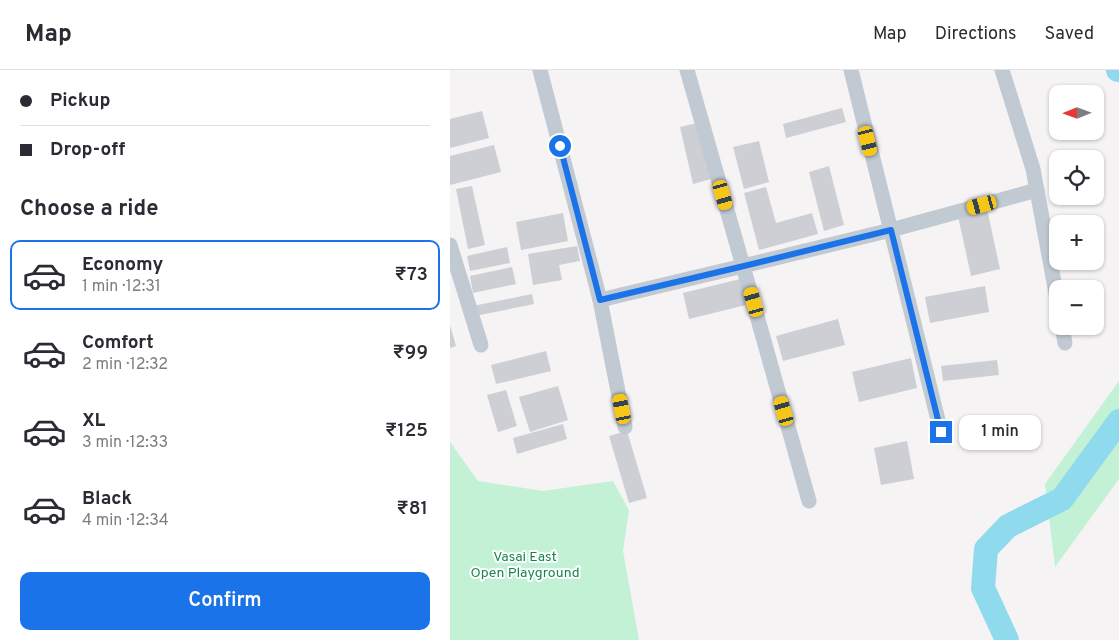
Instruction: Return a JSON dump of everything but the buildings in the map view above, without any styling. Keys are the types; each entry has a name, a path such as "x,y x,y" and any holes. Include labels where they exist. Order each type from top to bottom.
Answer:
{"street":[{"path":"540,70 600,300 625,427"},
{"path":"687,70 744,266 809,502"},
{"path":"851,70 941,432"},
{"path":"1002,70 1033,169 1054,280"},
{"path":"600,300 891,230 1037,190"},
{"path":"450,246 480,345"},
{"path":"1064,335 1065,343"}],"green space":[{"path":"1119,381 1119,479 1055,567 1045,484"},
{"name":"Vasai East Open Playground","path":"450,442 478,481 543,491 613,481 629,510 623,551 639,640 450,640"}],"waterway":[{"path":"1007,640 983,588 986,549 1008,526 1062,499 1119,421"}],"route":[{"path":"560,146 600,300 891,230 941,432"}]}
